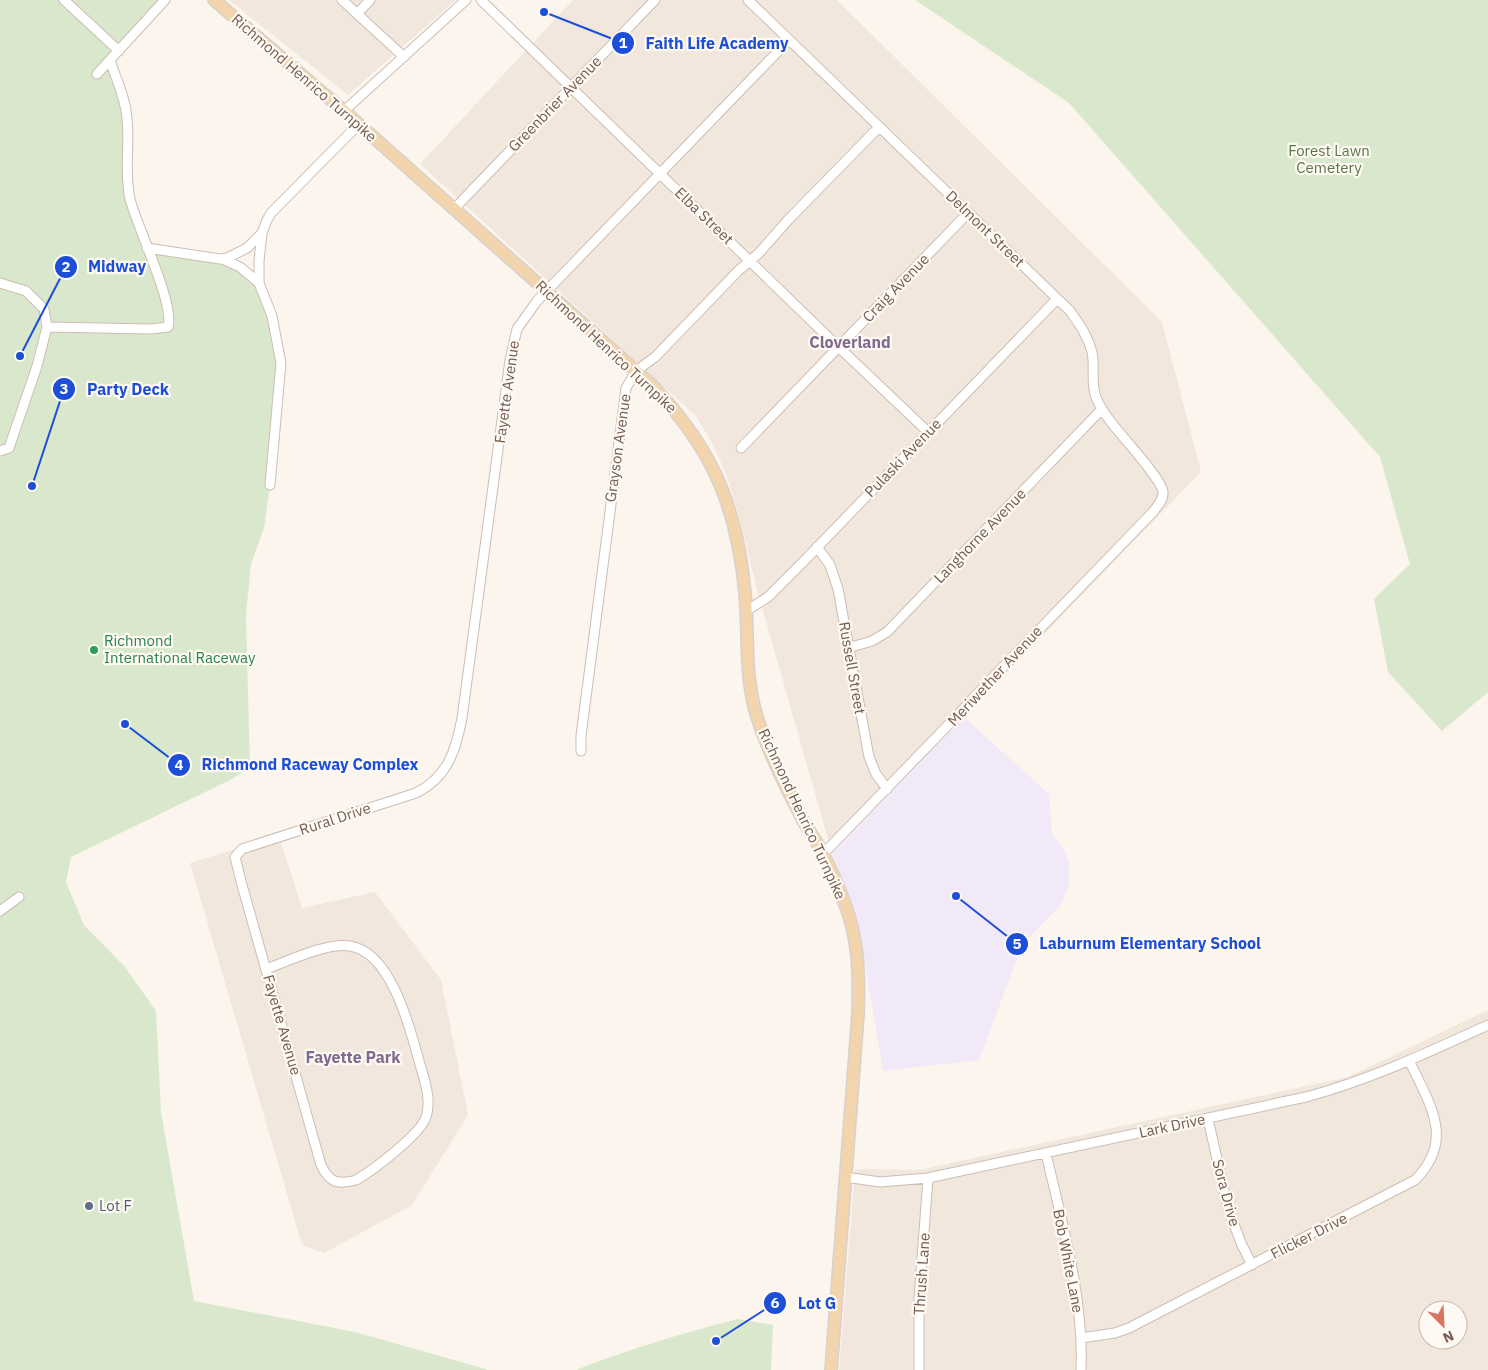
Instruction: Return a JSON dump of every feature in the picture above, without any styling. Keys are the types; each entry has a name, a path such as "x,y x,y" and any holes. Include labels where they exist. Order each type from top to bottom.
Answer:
{"main road":[{"name":"Richmond Henrico Turnpike","path":"214,0 454,208 653,386 682,419 712,465 724,494 735,532 745,592 748,674 756,715 767,746 783,781 823,854 837,885 849,916 857,951 858,1014 831,1370"}],"street":[{"path":"64,0 118,51"},
{"path":"97,74 164,0"},
{"path":"342,0 404,57"},
{"path":"357,14 370,0"},
{"path":"344,112 466,0"},
{"name":"Elba Street","path":"481,0 928,432"},
{"name":"Greenbrier Avenue","path":"454,208 655,0"},
{"name":"Delmont Street","path":"748,0 1070,311 1085,332 1093,358 1095,394 1102,409 1160,484 1163,495"},
{"name":"Fayette Avenue","path":"432,783 445,769 453,754 462,718 515,334 522,321 547,291 789,40"},
{"path":"47,327 151,329 168,326 170,322 167,307 129,193 126,109 110,60"},
{"path":"270,485 281,363 272,316 260,283 258,261 262,233 271,213 358,125"},
{"name":"Grayson Avenue","path":"581,751 581,736 626,388 636,371 655,357 879,127"},
{"name":"Craig Avenue","path":"741,448 968,213"},
{"path":"222,259 244,251 262,233"},
{"path":"148,248 222,259 240,267 260,283"},
{"path":"0,283 26,291 44,309 47,327 37,366 8,448 0,451"},
{"name":"Pulaski Avenue","path":"746,611 768,597 818,547 1057,299"},
{"name":"Langhorne Avenue","path":"848,648 872,641 887,632 1102,409"},
{"name":"Meriwether Avenue","path":"823,854 1152,512 1162,500 1163,495"},
{"name":"Russell Street","path":"818,547 834,572 869,757 876,774 887,789"},
{"name":"Rural Drive","path":"237,854 242,849 416,793 432,783"},
{"name":"Fayette Avenue","path":"237,854 235,860 321,1165 328,1177 339,1182 359,1178 403,1144 418,1129 426,1117 428,1104 426,1086 403,1006 378,965 368,954 355,947 334,946 266,968"},
{"path":"0,911 19,897"},
{"name":"Lark Drive","path":"845,1177 880,1182 928,1178 1335,1089 1409,1060 1488,1024"},
{"name":"Flicker Drive","path":"1081,1338 1110,1334 1129,1328 1409,1184 1424,1170 1433,1158 1437,1142 1437,1130 1435,1119 1409,1060"},
{"name":"Sora Drive","path":"1208,1118 1228,1208 1238,1236 1252,1265"},
{"name":"Bob White Lane","path":"1046,1153 1073,1277 1081,1338 1081,1370"},
{"name":"Thrush Lane","path":"919,1370 919,1298 928,1178"}],"shaded area":[{"path":"229,0 456,0 348,95"},
{"path":"573,0 837,0 1162,322 1201,472 832,853 757,590 740,519 727,476 711,441 696,416 420,164"},
{"path":"964,717 1049,794 1052,834 1062,846 1069,862 1069,886 1060,906 1022,945 979,1060 883,1071 860,934 832,853"},
{"path":"279,836 302,908 375,892 441,980 468,1115 412,1205 324,1253 302,1245 190,863"},
{"path":"1488,1010 1488,1370 839,1370 855,1169 919,1170 1348,1077"}],"green space":[{"path":"0,0 165,0 110,60 123,102 129,193 148,248 220,259 259,283 281,363 270,485 264,528 251,564 246,615 250,768 228,781 71,857 66,882 84,925 125,967 156,1011 161,1112 194,1301 355,1332 489,1370 0,1370"},
{"name":"Forest Lawn Cemetery","path":"915,0 1488,0 1488,692 1442,731 1388,672 1374,599 1410,564 1380,457 1069,103"},
{"path":"738,1319 773,1325 771,1370 576,1370 656,1342"}],"place":[{"name":"Faith Life Academy","path":"544,12"},
{"name":"Midway","path":"20,356"},
{"name":"Party Deck","path":"32,486"},
{"name":"Richmond International Raceway","path":"94,650"},
{"name":"Richmond Raceway Complex","path":"125,724"},
{"name":"Laburnum Elementary School","path":"956,896"},
{"name":"Lot F","path":"89,1206"},
{"name":"Lot G","path":"716,1341"}],"district":[{"name":"Cloverland","path":"850,342"},
{"name":"Fayette Park","path":"353,1057"}]}
